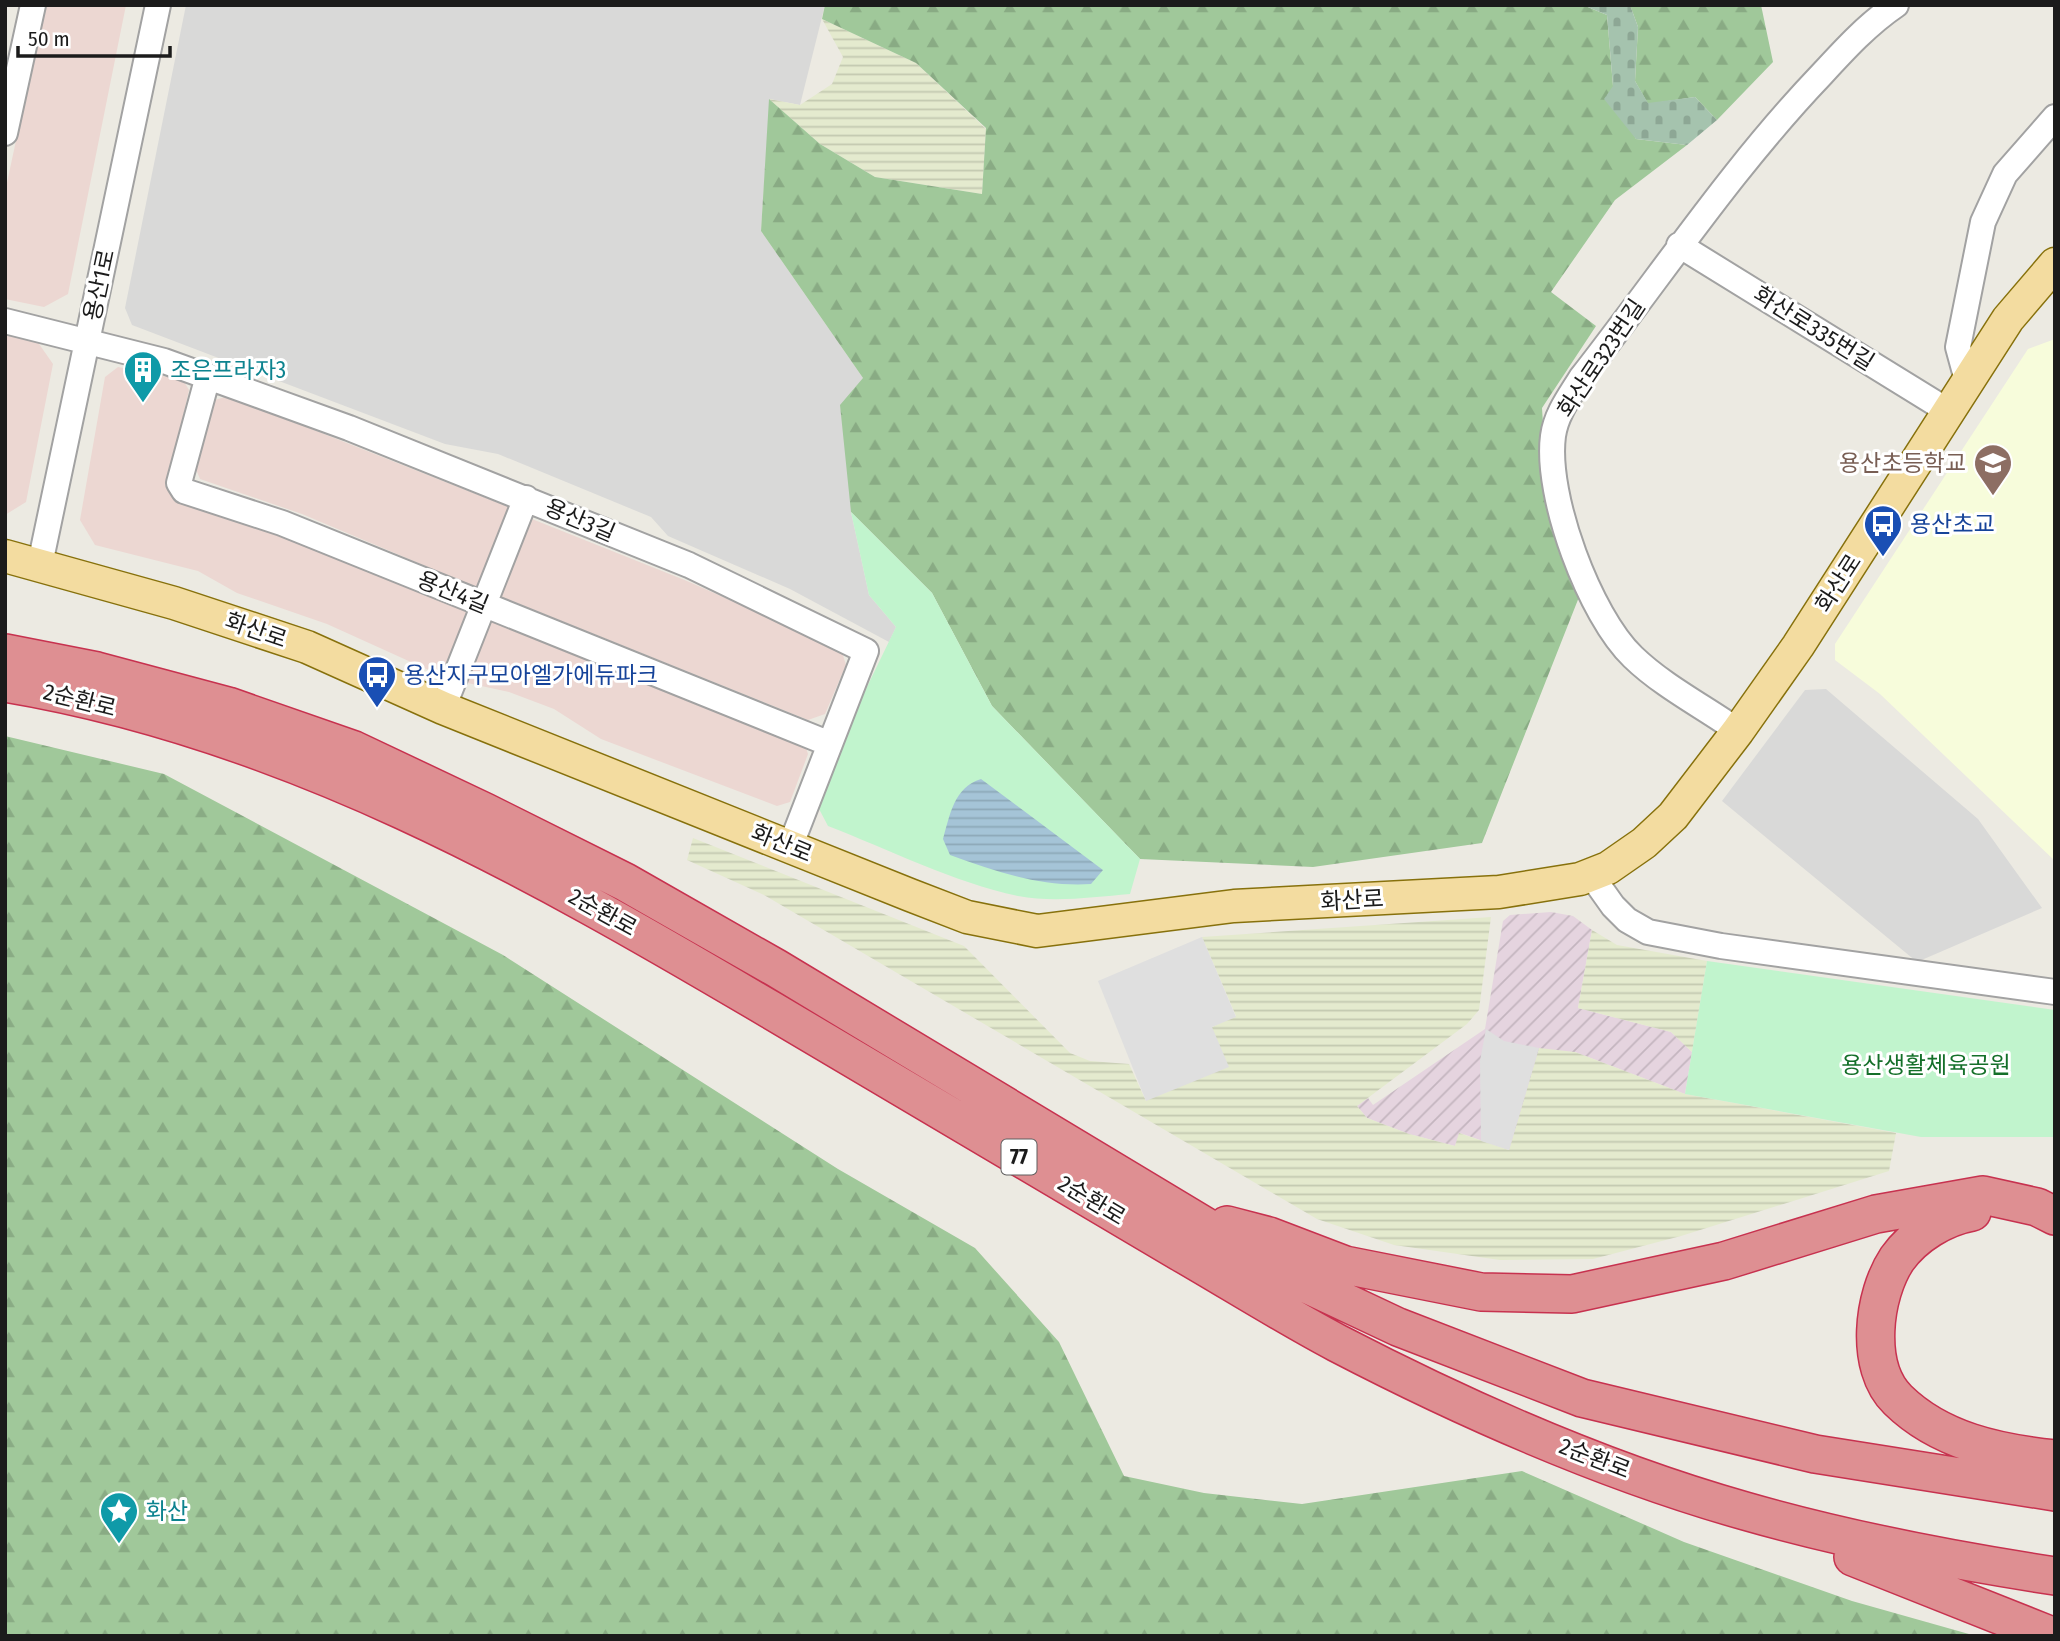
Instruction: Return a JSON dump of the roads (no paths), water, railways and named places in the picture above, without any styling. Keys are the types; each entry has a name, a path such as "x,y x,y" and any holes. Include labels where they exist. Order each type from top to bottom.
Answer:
{"highway":[{"name":"2순환로","path":"5,653 97,671 228,706 354,750 485,811 625,882 776,968 1281,1272 1398,1327 1582,1398 1815,1454 2055,1492"},
{"name":"2순환로","path":"5,683 189,728 331,778 457,834 603,911 1334,1342 1485,1415 1623,1469 1742,1511 1900,1550 2055,1576"},
{"path":"1181,1212 1269,1236 1345,1265 1481,1292 1572,1294 1724,1261 1876,1214 1983,1195 2037,1208 2055,1216"},
{"path":"2055,1230 2018,1214 1983,1210 1949,1216 1925,1232 1898,1259 1884,1288 1876,1350 1880,1371 1896,1398 1924,1420 1959,1439 2008,1454 2055,1460"},
{"path":"1742,1511 2052,1636"}],"main road":[{"name":"화산로","path":"5,556 174,603 307,648 443,708 967,917 1037,931 1234,906 1499,892 1544,887 1591,875 1644,843 1673,816 1798,646 2008,319 2055,264"}],"street":[{"path":"5,133 33,5"},
{"name":"용산1로","path":"40,564 158,5"},
{"name":"화산로323번길","path":"1738,731 1635,659 1599,614 1572,546 1555,477 1553,435 1567,401 1679,245 1787,108 1854,40 1896,5"},
{"path":"1967,380 1958,347 1959,335 1983,222 2005,174 2055,117"},
{"name":"화산로335번길","path":"1679,245 1948,411"},
{"name":"용산3길","path":"5,321 87,341 208,376 526,498 689,565 866,651 790,847"},
{"name":"용산4길","path":"208,376 180,483 184,491 282,523 830,744"},
{"path":"443,708 526,498"},
{"path":"1591,875 1613,906 1628,920 1648,932 1721,946 2055,992"}],"water":[{"path":"981,779 1103,870 1091,884 1054,883 1002,872 950,855 943,839 954,803 965,788"}],"place":[{"name":"조은프라자3","path":"143,404"},
{"name":"용산초등학교","path":"1993,497"},
{"name":"용산초교","path":"1883,558"},
{"name":"용산지구모아엘가에듀파크","path":"377,709"},
{"name":"화산","path":"119,1545"}],"park label":[{"name":"용산생활체육공원","path":"1926,1065"}]}
